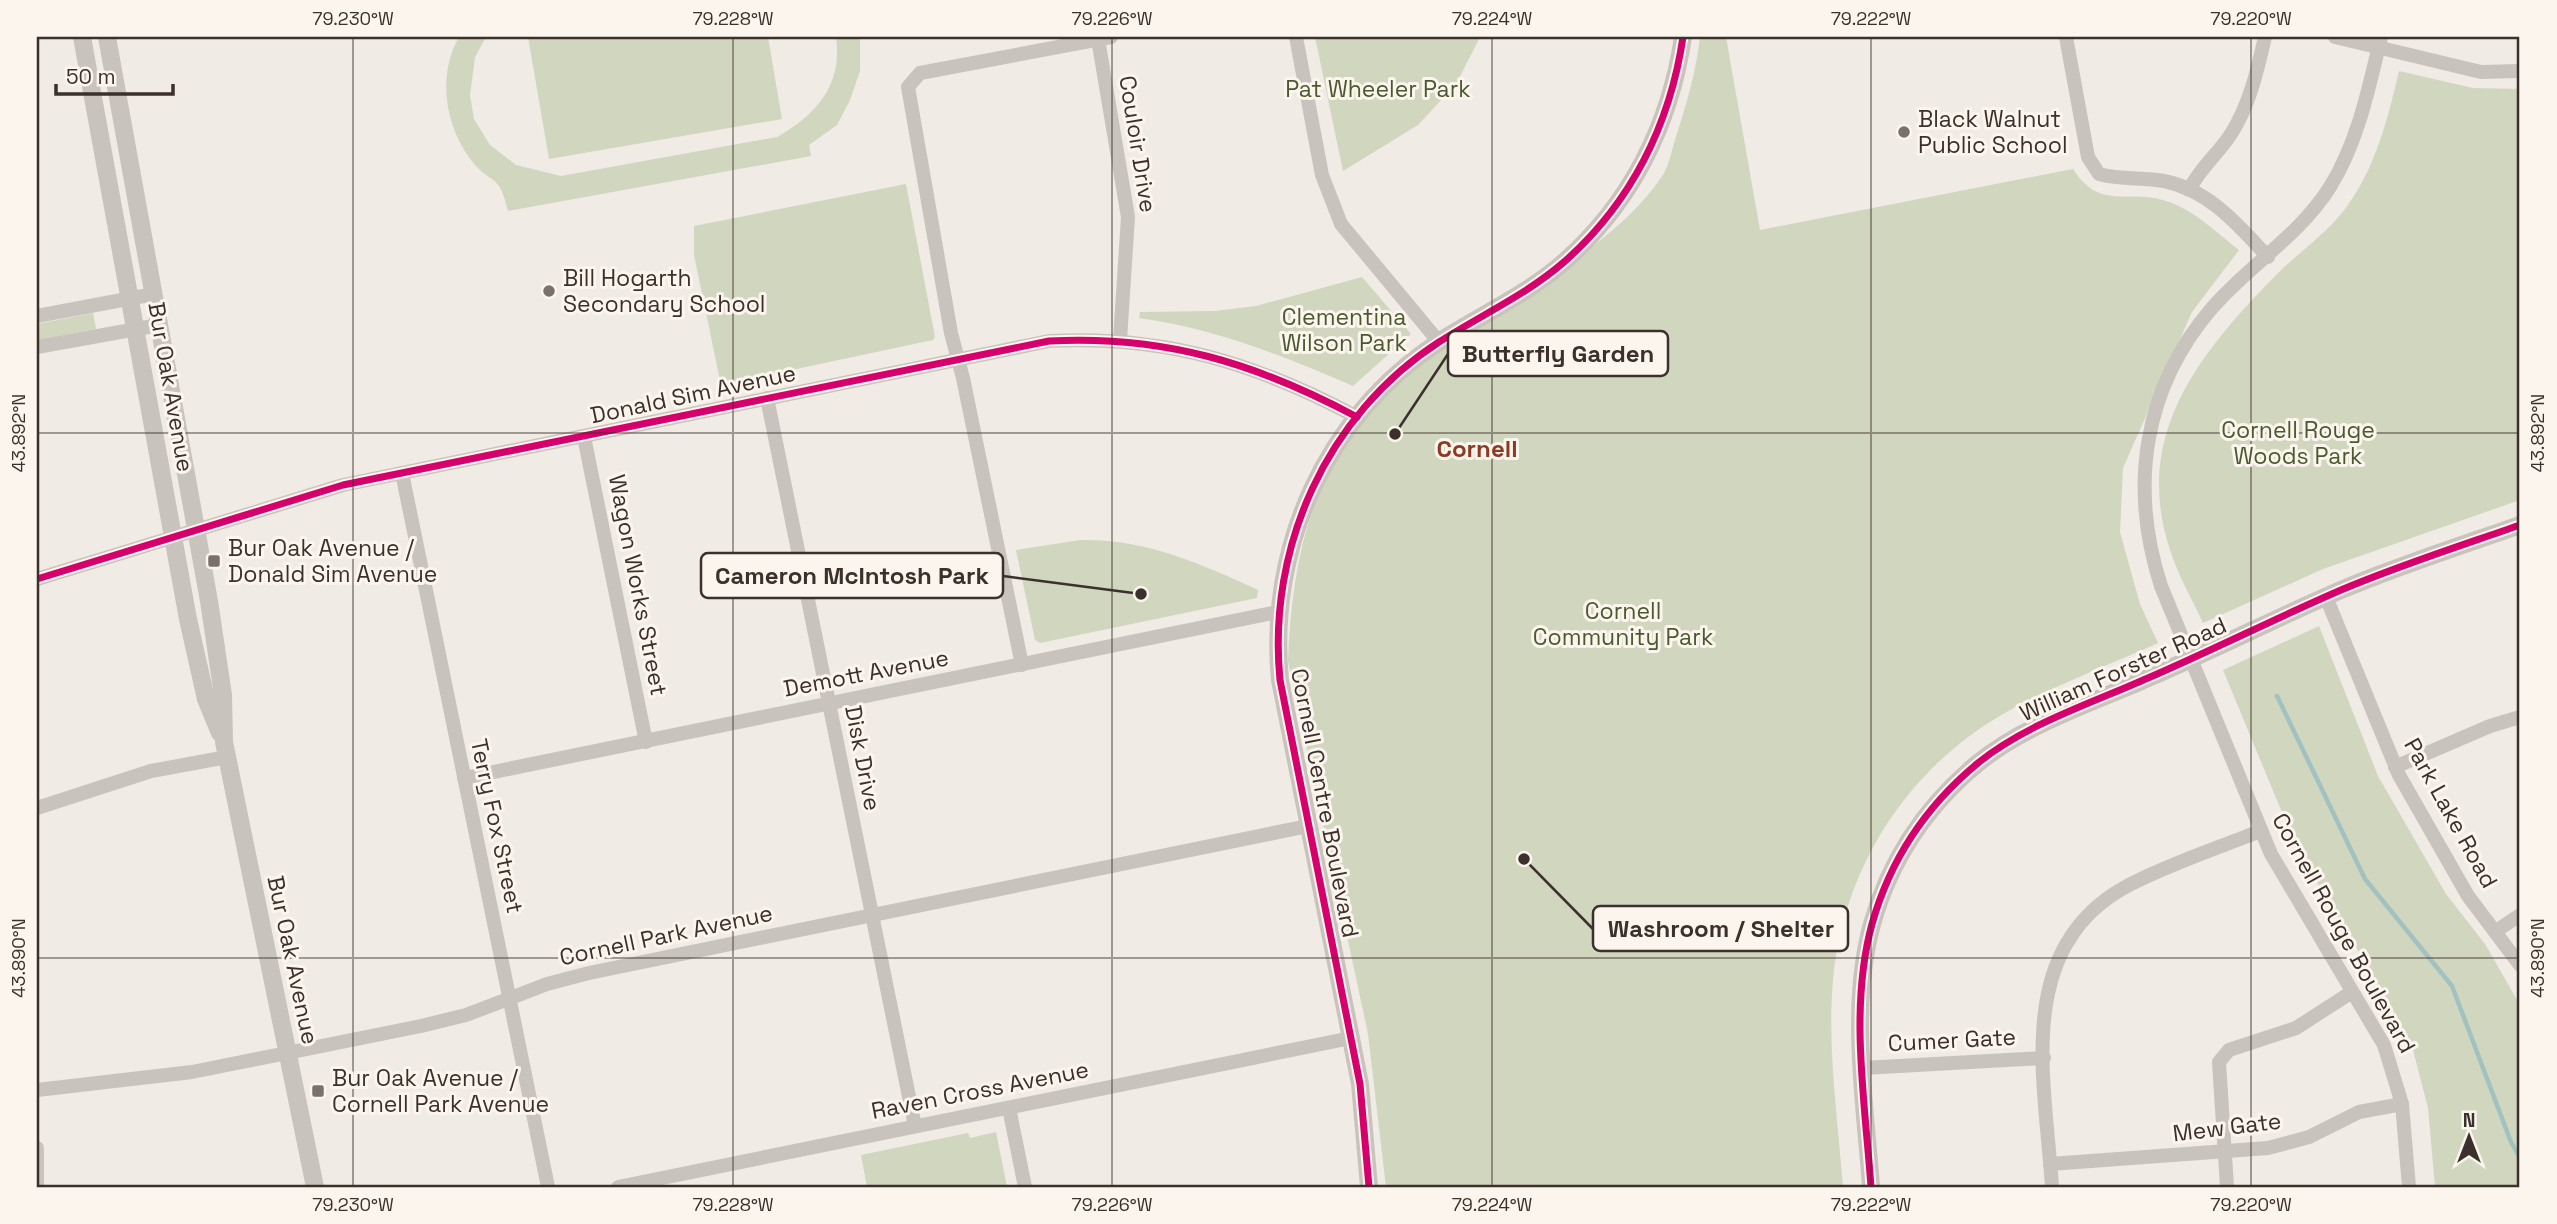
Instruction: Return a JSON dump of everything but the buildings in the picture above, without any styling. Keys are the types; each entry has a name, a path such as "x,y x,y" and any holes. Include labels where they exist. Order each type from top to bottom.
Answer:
{"street":[{"name":"Bur Oak Avenue","path":"82,37 173,538 206,699 225,750 315,1187"},
{"name":"Bur Oak Avenue","path":"107,37 196,530 223,695 225,750"},
{"path":"1296,37 1322,175 1341,224 1438,342"},
{"name":"Cornell Centre Boulevard","path":"1369,1187 1363,1104 1282,700 1277,612 1287,560 1303,506 1325,462 1357,417 1396,375 1438,342 1541,281 1576,252 1605,220 1626,191 1653,143 1671,93 1683,37"},
{"path":"2066,37 2092,166 2099,174 2114,178 2164,181 2189,190 2225,212 2268,257"},
{"path":"2189,190 2197,173 2230,136 2242,115 2265,37"},
{"path":"2335,37 2380,42 2482,72 2520,71"},
{"path":"1022,664 958,358 908,87 920,73 1104,38"},
{"name":"Couloir Drive","path":"1104,38 1128,217 1120,340"},
{"name":"Cornell Rouge Boulevard","path":"2380,42 2358,125 2339,171 2312,211 2268,257 2213,307 2182,349 2158,402 2146,449 2143,492 2150,548 2161,586 2260,831 2282,875 2384,1045 2402,1104 2409,1187"},
{"path":"37,316 154,294"},
{"path":"37,346 159,325"},
{"name":"Donald Sim Avenue","path":"37,579 343,485 1049,341 1120,340 1184,349 1228,360 1267,374 1357,417"},
{"name":"Disk Drive","path":"767,398 915,1126"},
{"name":"Wagon Works Street","path":"584,437 646,742"},
{"name":"Terry Fox Street","path":"402,473 548,1187"},
{"name":"William Forster Road","path":"1871,1187 1863,1068 1862,975 1872,922 1896,859 1933,807 1980,761 2008,743 2326,597 2520,525"},
{"name":"Park Lake Road","path":"2326,597 2395,767 2468,896 2520,965"},
{"name":"Demott Avenue","path":"464,778 1277,612"},
{"path":"2395,767 2490,726 2520,717"},
{"path":"37,808 225,750"},
{"name":"Cornell Park Avenue","path":"37,1090 192,1072 447,1021 589,973 1308,826"},
{"path":"2052,1187 2042,1016 2049,981 2064,947 2089,916 2131,884 2260,831"},
{"path":"2496,931 2520,915"},
{"path":"2227,1187 2220,1062 2229,1050 2296,1028 2353,992"},
{"name":"Raven Cross Avenue","path":"618,1187 1351,1038"},
{"name":"Cumer Gate","path":"1863,1068 2044,1058"},
{"name":"Mew Gate","path":"2050,1164 2224,1153 2291,1143 2359,1112 2402,1104"},
{"path":"1009,1108 1025,1187"},
{"path":"37,1148 37,1185"}],"green space":[{"path":"459,37 486,37 475,57 470,95 474,119 490,145 516,165 561,176 777,137 804,119 824,97 835,70 836,37 860,37 860,71 850,100 837,125 809,145 811,156 508,211 498,184 478,168 462,147 450,116 446,84 452,52"},
{"path":"528,37 768,37 782,119 549,159"},
{"name":"Pat Wheeler Park","path":"1315,37 1480,37 1456,84 1418,125 1343,171"},
{"name":"Cornell Community Park","path":"1700,37 1726,37 1760,230 2073,169 2083,182 2105,195 2152,198 2176,205 2204,222 2239,250 2192,312 2123,468 2120,532 2140,604 2158,643 2041,694 1968,737 1937,764 1909,794 1885,826 1850,899 1839,939 1833,980 1832,1058 1843,1187 1386,1187 1368,1034 1288,661 1290,623 1302,548 1325,478 1365,415 1410,372 1446,345 1591,247 1623,221 1651,192 1669,162 1690,89"},
{"name":"Cornell Rouge Woods Park","path":"2399,71 2473,88 2520,89 2520,500 2323,569 2203,623 2173,559 2161,508 2160,469 2167,433 2180,398 2222,335 2276,275 2329,227 2355,194 2365,178 2379,143"},
{"path":"906,184 935,337 933,340 721,385 694,255 694,226"},
{"name":"Clementina Wilson Park","path":"1362,277 1411,334 1353,386 1248,344 1195,329 1139,318 1140,312 1215,311 1256,306"},
{"path":"93,313 96,329 37,340 37,324"},
{"path":"1080,540 1127,544 1172,554 1258,590 1257,598 1040,643 1035,640 1016,550"},
{"path":"2319,626 2378,776 2446,894 2485,944 2520,1005 2520,1187 2435,1187 2428,1108 2413,1050 2390,1004 2298,851 2223,670"},
{"path":"996,1132 1007,1187 867,1187 861,1155 968,1133 970,1138"}],"waterway":[{"path":"2277,696 2365,879 2452,986 2511,1142 2520,1158"}],"cycle path":[{"path":"1369,1187 1360,1084 1280,680 1278,631 1283,582 1295,534 1312,489 1336,446 1365,407 1399,372 1439,342 1549,274 1588,239 1609,214 1628,188 1657,131 1677,70 1683,37"},
{"path":"37,579 343,485 1049,341 1131,343 1208,356 1282,382 1357,417"},
{"path":"1871,1187 1860,1021 1865,956 1872,924 1889,878 1913,835 1942,797 1997,749 2060,715 2341,590 2520,525"}],"place":[{"name":"Black Walnut Public School","path":"1904,132"},
{"name":"Bill Hogarth Secondary School","path":"549,291"},
{"name":"Butterfly Garden","path":"1395,434"},
{"name":"Bur Oak Avenue / Donald Sim Avenue","path":"214,561"},
{"name":"Cameron McIntosh Park","path":"1141,594"},
{"name":"Washroom / Shelter","path":"1524,859"},
{"name":"Bur Oak Avenue / Cornell Park Avenue","path":"318,1091"}],"district":[{"name":"Cornell","path":"1477,449"}]}
